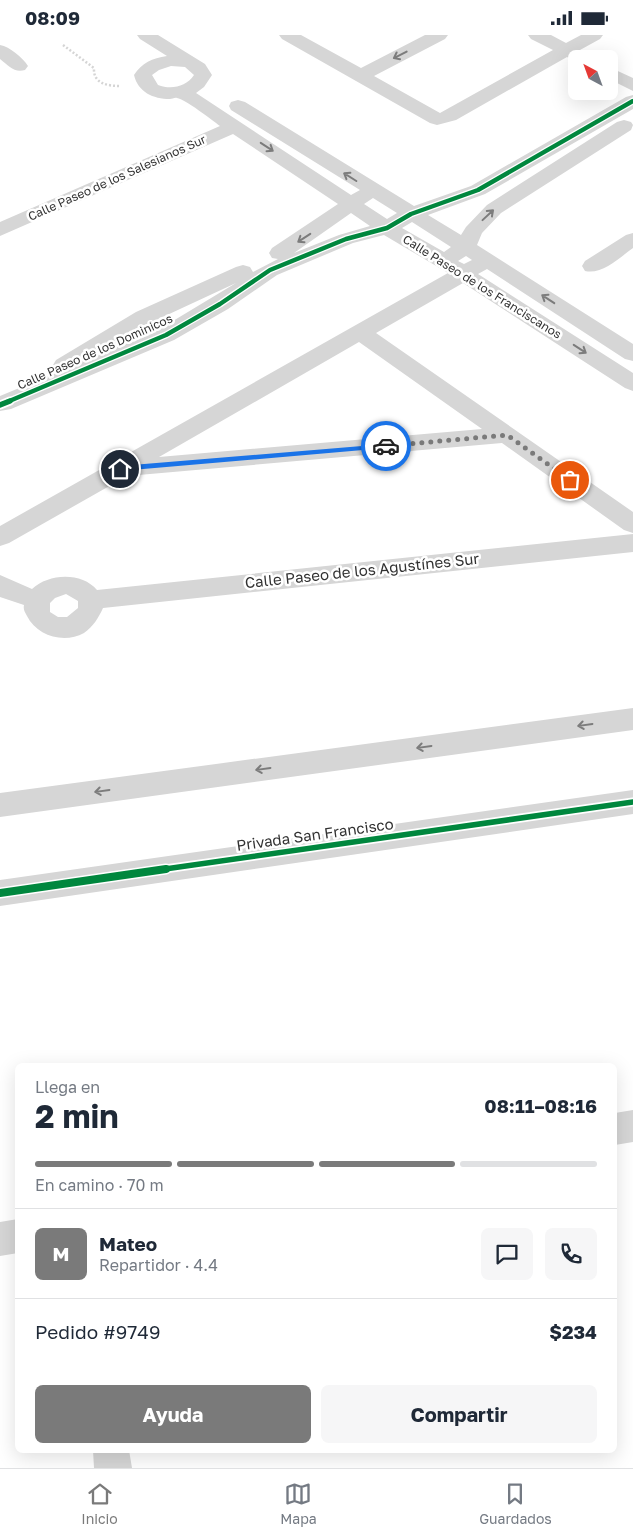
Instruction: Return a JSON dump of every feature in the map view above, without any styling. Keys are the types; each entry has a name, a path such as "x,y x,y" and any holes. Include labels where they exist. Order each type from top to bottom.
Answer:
{"street":[{"path":"146,35 191,63 199,68 203,75 191,87 169,93 156,91 143,81 143,75 153,65 172,60 191,63"},
{"path":"288,35 437,119 449,116 594,35"},
{"path":"360,76 439,35"},
{"path":"537,35 567,50"},
{"path":"0,50 19,66"},
{"path":"618,77 633,85"},
{"name":"Calle Paseo de los Franciscanos","path":"191,87 235,126 387,229 443,260 628,373"},
{"name":"Calle Paseo de los Franciscanos","path":"191,87 411,213 487,259 633,353"},
{"name":"Calle Paseo de los Dominicos","path":"276,262 346,239 387,229 411,213 478,190 633,101"},
{"path":"443,260 466,247 472,231 494,209 633,121"},
{"name":"Calle Paseo de los Salesianos Sur","path":"0,230 235,126"},
{"name":"Calle Paseo de los Dominicos","path":"1,405 166,335 220,304 351,203 373,191"},
{"path":"324,224 346,239"},
{"path":"592,266 633,239"},
{"path":"0,537 487,259"},
{"path":"360,332 633,524"},
{"path":"120,469 507,435"},
{"name":"Calle Paseo de los Agustínes Sur","path":"91,600 633,543"},
{"path":"0,583 8,590 37,600"},
{"path":"66,585 78,587 87,592 91,600 90,610 84,619 73,626 60,628 48,625 38,619 34,610 37,600 44,592 55,586 66,585"},
{"path":"0,805 633,719"},
{"name":"Privada San Francisco","path":"0,893 633,802"},
{"path":"617,1129 633,1126"},
{"path":"0,1239 15,1236"},
{"path":"111,1453 113,1468"}],"path":[{"path":"63,45 94,68 93,74 96,80 103,84 147,85"}],"cycle path":[{"path":"0,405 166,335 220,304 270,270 346,239 387,228 411,214 478,190 633,101"},
{"path":"0,893 633,802"}],"way so far":[{"path":"386,446 507,435 570,480"}],"route":[{"path":"120,469 386,446"}]}
